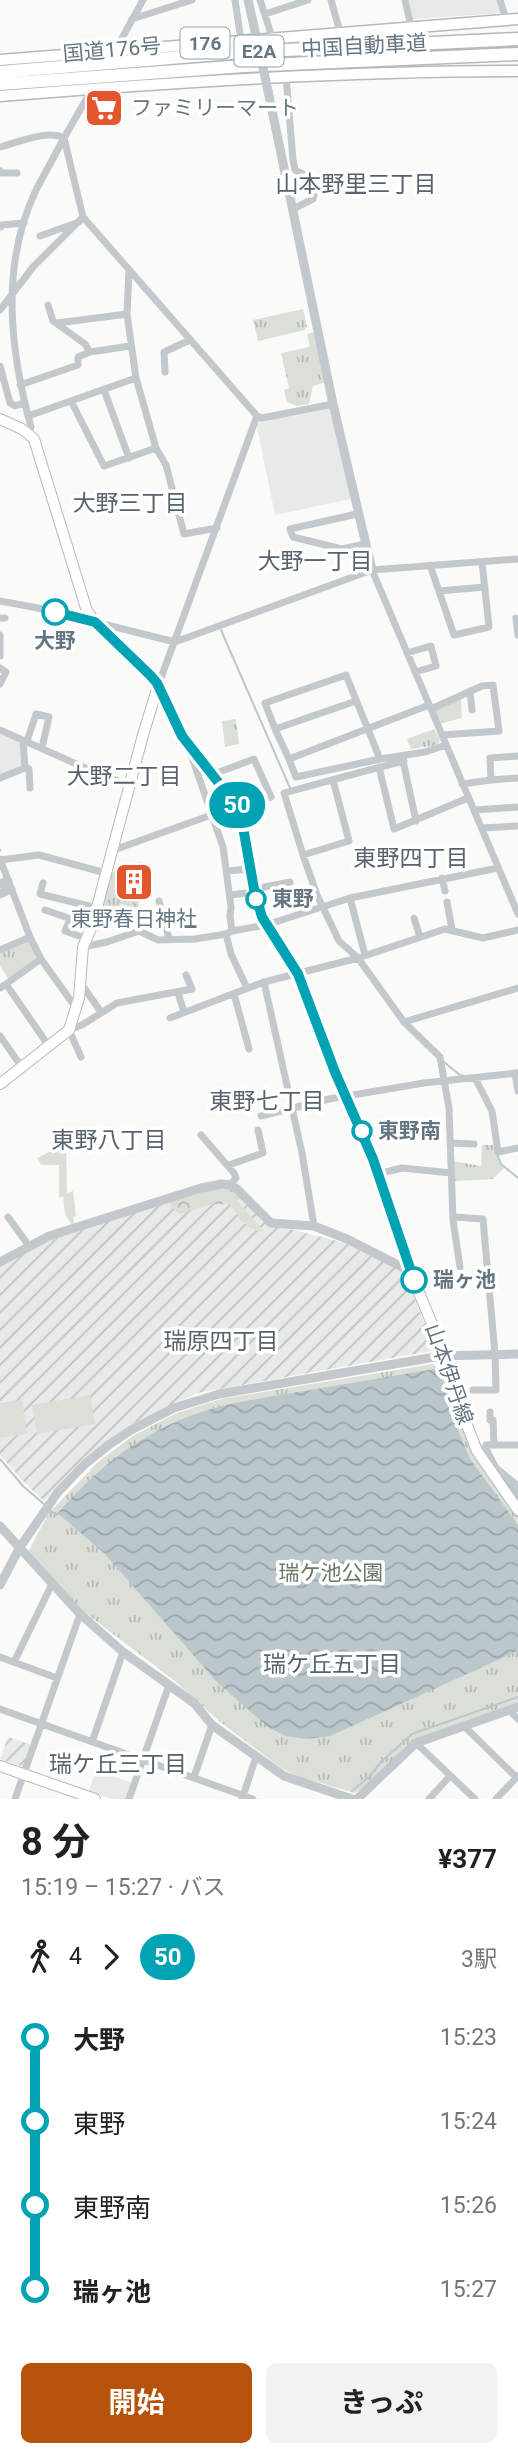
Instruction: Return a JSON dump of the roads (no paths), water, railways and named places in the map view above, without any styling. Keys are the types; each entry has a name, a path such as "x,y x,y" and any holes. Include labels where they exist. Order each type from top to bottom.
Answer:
{"highway":[{"name":"国道176号","path":"0,60 518,19"},
{"name":"中国自動車道","path":"0,72 284,50 518,38"},
{"name":"中国自動車道","path":"0,84 244,66 518,54"},
{"name":"国道176号","path":"0,96 286,76 398,71 518,71"}],"main road":[{"path":"0,419 28,433"},
{"name":"山本伊丹線","path":"28,433 34,439 51,490 87,611 150,675 186,741 240,810 254,890 266,925 298,974 378,1174 410,1271 477,1451 518,1510"},
{"path":"0,1084 69,1030 79,998 85,943 158,686"},
{"path":"0,1766 95,1799"}],"street":[{"path":"116,49 143,0"},
{"path":"132,19 192,0"},
{"path":"235,0 241,40"},
{"path":"248,0 333,404 372,570 518,913"},
{"path":"260,0 272,37"},
{"path":"265,14 308,0"},
{"path":"331,0 340,32"},
{"path":"405,0 411,26"},
{"path":"500,0 506,19"},
{"path":"286,76 293,160 296,170 316,184 313,199 293,209"},
{"path":"28,433 31,428 14,354 11,297 24,223 36,191 92,89"},
{"path":"0,147 48,135 64,138 81,220 129,270 257,416 262,418 333,404"},
{"path":"4,176 17,173"},
{"path":"40,236 81,220"},
{"path":"0,310 33,267 81,220"},
{"path":"1,225 24,223"},
{"path":"129,270 127,314 136,378 156,448 166,465 184,534 217,528"},
{"path":"48,306 54,321 85,344 90,352"},
{"path":"57,323 127,314"},
{"path":"164,372 164,352 190,340"},
{"path":"20,385 78,365 78,357 90,352 130,346"},
{"path":"0,366 10,403 15,406 24,403"},
{"path":"28,416 136,378"},
{"path":"104,390 129,458"},
{"path":"71,401 104,466 156,448"},
{"path":"158,686 257,416"},
{"path":"357,514 290,528 293,537 342,549 365,544"},
{"path":"0,601 175,642 372,570 518,559"},
{"path":"430,565 454,635 489,627 482,562"},
{"path":"439,591 485,587"},
{"path":"516,618 518,635"},
{"path":"0,635 0,656"},
{"path":"407,653 431,646 436,666 415,672"},
{"path":"0,668 6,673 0,684"},
{"path":"446,745 403,758 379,763 296,777 265,703 346,675 368,727 379,763 394,829 468,798"},
{"path":"289,760 368,727 430,707 482,686 494,685 499,731 442,735"},
{"path":"470,691 472,710"},
{"path":"275,729 356,701"},
{"path":"30,788 29,769 25,767 25,740 36,714 50,717 42,748"},
{"path":"0,730 130,785"},
{"path":"186,741 223,847 230,895 230,952 247,988"},
{"path":"491,780 490,758 518,756"},
{"path":"403,758 416,821"},
{"path":"111,851 240,810 271,797 254,759 214,774"},
{"path":"379,763 284,793 303,855 339,941 361,957 404,1022 440,1057 449,1108 453,1220 460,1267"},
{"path":"0,778 25,767"},
{"path":"462,784 518,778"},
{"path":"303,855 349,841 332,780"},
{"path":"474,810 518,807"},
{"path":"482,828 518,826"},
{"path":"76,1008 41,959 6,885 0,859 39,855 106,873"},
{"path":"77,903 65,931 85,943 107,942 139,931 158,940 195,939 266,925 350,898 498,868"},
{"path":"227,871 250,869"},
{"path":"443,878 445,891"},
{"path":"230,895 290,882"},
{"path":"43,883 40,894 97,908"},
{"path":"0,894 6,885"},
{"path":"350,898 361,957"},
{"path":"159,901 169,938"},
{"path":"447,902 452,929"},
{"path":"44,910 92,926"},
{"path":"414,918 419,937"},
{"path":"170,1018 264,982 361,957 445,929 482,938 518,930"},
{"path":"0,950 30,937"},
{"path":"41,959 3,986 48,1045"},
{"path":"81,1057 69,1030 117,1003 192,989 186,975"},
{"path":"80,982 101,1012"},
{"path":"264,982 293,1109 314,1226"},
{"path":"404,1022 518,988"},
{"path":"178,993 184,1013"},
{"path":"234,994 242,1019 243,1039 249,1049"},
{"path":"0,1037 21,1066"},
{"path":"261,1116 329,1099 424,1083 517,1073 518,1091"},
{"path":"475,1078 492,1111 498,1152 518,1148"},
{"path":"229,1165 263,1153 258,1130"},
{"path":"201,1135 229,1165 236,1178 230,1185"},
{"path":"450,1143 474,1144"},
{"path":"378,1174 402,1168 451,1173"},
{"path":"0,1262 49,1236 201,1188 222,1184 237,1189 271,1223 314,1226 347,1239 410,1271"},
{"path":"8,1217 29,1246"},
{"path":"454,1217 483,1219 496,1390 473,1390"},
{"path":"0,1586 20,1547 50,1502 85,1464 131,1430 174,1408 219,1394 441,1356 518,1354"},
{"path":"490,1412 494,1444"},
{"path":"518,1445 494,1444 485,1447 496,1468 518,1486"},
{"path":"0,1525 80,1614 123,1652 194,1703 212,1725 284,1776 337,1796 354,1799 425,1738 514,1709 518,1719"},
{"path":"14,1662 52,1584"},
{"path":"15,1799 80,1614"},
{"path":"92,1742 123,1652"},
{"path":"0,1657 57,1678"},
{"path":"129,1799 169,1685"},
{"path":"0,1709 253,1799"},
{"path":"194,1777 212,1725"},
{"path":"464,1726 517,1776 496,1799"},
{"path":"416,1743 475,1799"},
{"path":"242,1797 257,1757"},
{"path":"429,1799 450,1776"}],"water":[{"name":"瑞ケ池公園","path":"435,1369 448,1394 444,1397 470,1459 518,1525 518,1651 330,1736 307,1739 286,1736 268,1727 216,1681 104,1553 60,1515 56,1515 95,1475 115,1459 158,1431 181,1420 234,1403"}],"waterway":[{"path":"221,630 290,788"},
{"path":"444,1062 465,1076"},
{"path":"497,1154 501,1164 518,1178"},
{"path":"0,1459 23,1486 45,1505"},
{"path":"500,1480 518,1497"},
{"path":"49,1509 56,1515"},
{"path":"352,1791 412,1734 518,1697"}],"place":[{"name":"ファミリーマート","path":"104,108"},
{"name":"大野","path":"55,612"},
{"name":"東野春日神社","path":"134,882"},
{"name":"東野","path":"256,899"},
{"name":"東野南","path":"362,1131"},
{"name":"瑞ヶ池","path":"414,1280"}],"district":[{"name":"山本野里三丁目","path":"356,184"},
{"name":"大野三丁目","path":"130,503"},
{"name":"大野一丁目","path":"315,561"},
{"name":"大野二丁目","path":"124,776"},
{"name":"東野四丁目","path":"411,858"},
{"name":"東野七丁目","path":"267,1101"},
{"name":"東野八丁目","path":"109,1140"},
{"name":"瑞原四丁目","path":"221,1341"},
{"name":"瑞ケ丘五丁目","path":"332,1664"},
{"name":"瑞ケ丘三丁目","path":"118,1764"}]}
